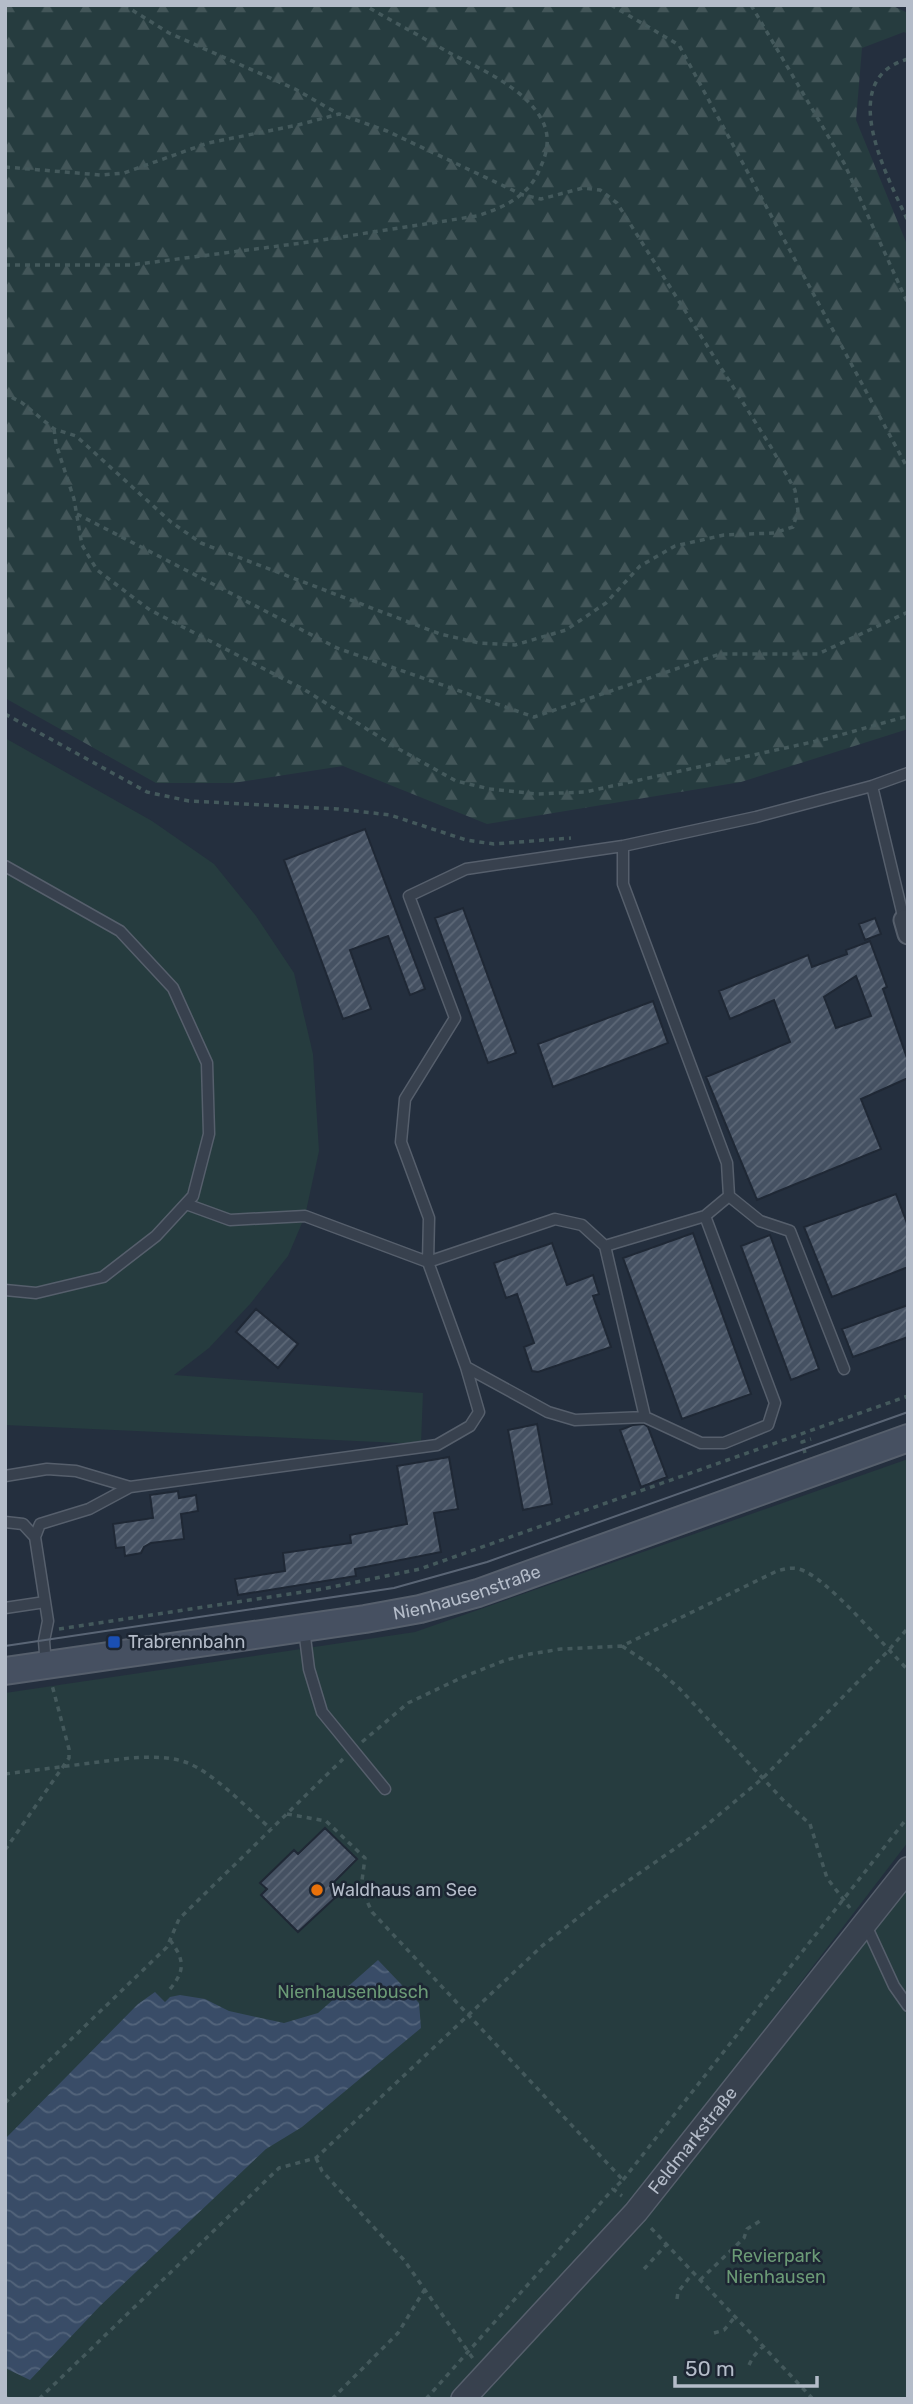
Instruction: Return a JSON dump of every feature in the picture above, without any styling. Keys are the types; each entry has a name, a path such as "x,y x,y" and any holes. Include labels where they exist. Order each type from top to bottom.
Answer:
{"main road":[{"name":"Nienhausenstraße","path":"5,1671 420,1609 478,1593 908,1438"}],"street":[{"name":"Feldmarkstraße","path":"463,2399 636,2212 908,1869"}],"lane":[{"path":"46,1665 44,1641 48,1621 35,1537 40,1524 89,1509 130,1488 437,1445 470,1426 479,1412 466,1367 428,1262 429,1218 401,1142 405,1099 455,1018 409,896 466,869 623,846 756,817 908,774"},
{"path":"872,786 906,927"},
{"path":"623,846 623,884 727,1163 729,1196 760,1221 790,1231 844,1369"},
{"path":"5,866 120,931 173,988 207,1063 209,1135 193,1196 156,1236 103,1277 36,1293 5,1290"},
{"path":"605,1246 705,1216 729,1196"},
{"path":"186,1204 230,1220 305,1216 428,1262 555,1219 582,1225 605,1246 645,1417"},
{"path":"466,1367 548,1412 575,1420 645,1417 701,1443 724,1443 768,1425 775,1403 705,1216"},
{"path":"5,1476 47,1469 76,1471 130,1488"},
{"path":"5,1522 23,1524 35,1537"},
{"path":"5,1608 46,1602"},
{"path":"304,1628 309,1669 322,1712 385,1789"},
{"path":"864,1923 894,1986 908,2006"}],"path":[{"path":"5,11 9,5"},
{"path":"5,394 21,402 54,429 76,436 171,523 201,543 440,634 479,643 516,645 566,630 606,603 640,566 675,546 724,535 774,533 793,527 798,510 794,490 771,447 617,203 600,190 583,188 541,198 523,195 387,131 339,114 295,89 169,33 124,5"},
{"path":"5,265 131,265 277,247 477,216 502,208 523,195 539,173 546,156 548,141 543,121 528,102 501,81 364,5"},
{"path":"611,5 678,45 908,469"},
{"path":"751,5 844,163 908,304"},
{"path":"908,59 882,72 871,90 869,106 882,166 908,221"},
{"path":"5,167 101,175 124,173 208,143 339,114"},
{"path":"54,429 77,514 82,545 97,570 150,610 305,690 397,748 457,780 489,789 537,794 585,792 826,739 908,716"},
{"path":"77,514 337,648 534,717 720,654 818,654 908,612"},
{"path":"5,714 146,792 189,801 338,809 390,815 466,840 494,844 574,837"},
{"path":"46,1632 322,1589 420,1569 908,1396"},
{"path":"5,2103 167,1947 179,1919 388,1717 408,1703 463,1676 530,1654 561,1649 621,1646 777,1571 789,1568 800,1569 826,1585 908,1670"},
{"path":"39,2399 279,2168 316,2158 542,1946 602,1899 696,1834 764,1778 908,1628"},
{"path":"621,1646 657,1669 679,1689 783,1800 810,1824 827,1878 843,1901 864,1923"},
{"path":"5,1850 69,1758 69,1749 46,1665"},
{"path":"5,1774 151,1757 185,1762 216,1782 271,1829"},
{"path":"287,1814 326,1821 365,1858 360,1888 372,1912 623,2180"},
{"path":"426,2399 623,2180 908,1817"},
{"path":"170,1940 180,1955 182,1968 170,1989"},
{"path":"316,2158 322,2171 387,2240 425,2288 470,2351 483,2376"},
{"path":"613,2189 813,2399"},
{"path":"700,2280 744,2238 747,2229 760,2221"},
{"path":"644,2269 666,2245"},
{"path":"677,2299 678,2292 693,2273"},
{"path":"332,2399 398,2333 425,2288"},
{"path":"714,2333 724,2330 735,2317"},
{"path":"749,2365 763,2346"}],"green space":[{"path":"5,5 891,5 908,13 908,34 904,32 862,48 856,120 908,247 908,729 741,782 487,824 343,766 233,783 156,783 5,698"},
{"path":"5,738 152,821 214,864 256,916 294,973 313,1054 319,1151 305,1216 288,1256 250,1304 209,1348 174,1375 423,1393 421,1444 5,1425"},
{"name":"Nienhausenbusch","path":"908,1459 908,1842 637,2196 456,2399 5,2399 5,1693 415,1632"},
{"name":"Revierpark Nienhausen","path":"908,1886 908,2399 476,2399"}],"water":[{"path":"378,1960 419,2003 421,2028 302,2127 266,2149 100,2306 30,2380 5,2368 5,2139 138,2004 155,1992 165,2002 170,1997 180,1995 205,1999 229,2011 284,2023 318,2013"}],"building":[{"path":"365,829 425,989 410,995 388,936 350,950 371,1009 343,1019 284,860"},
{"path":"463,908 516,1053 488,1063 435,918"},
{"path":"875,918 881,934 865,940 859,924"},
{"path":"870,941 887,987 883,989 908,1061 908,1078 861,1099 881,1149 757,1200 706,1077 790,1042 774,1000 730,1019 719,991 808,955 812,967 847,954 846,950","holes":["856,976 871,1016 836,1028 824,997"]},
{"path":"653,1001 668,1043 553,1087 538,1044"},
{"path":"896,1194 908,1226 908,1267 832,1297 804,1227"},
{"path":"693,1233 751,1394 682,1419 623,1258"},
{"path":"770,1235 819,1369 791,1380 741,1246"},
{"path":"552,1243 567,1285 593,1275 599,1294 593,1296 611,1347 538,1372 532,1371 524,1347 534,1343 517,1294 506,1298 494,1263"},
{"path":"908,1305 908,1337 853,1357 842,1329"},
{"path":"256,1309 298,1344 278,1368 236,1332"},
{"path":"537,1424 552,1504 523,1510 508,1430"},
{"path":"644,1424 648,1427 667,1477 641,1487 620,1430"},
{"path":"449,1457 458,1509 434,1513 441,1552 355,1569 356,1576 238,1595 235,1579 285,1571 283,1553 351,1543 350,1535 407,1524 397,1466"},
{"path":"178,1491 179,1498 196,1495 198,1511 181,1514 184,1539 151,1543 144,1547 141,1553 125,1556 124,1547 116,1548 113,1524 153,1518 150,1495"},
{"path":"325,1828 357,1859 330,1886 338,1895 298,1932 261,1895 267,1889 260,1883 294,1850 298,1854"}],"tram line":[{"path":"5,1646 394,1588 487,1562 908,1412"}],"place":[{"name":"Trabrennbahn","path":"114,1642"},
{"name":"Waldhaus am See","path":"317,1890"}]}
